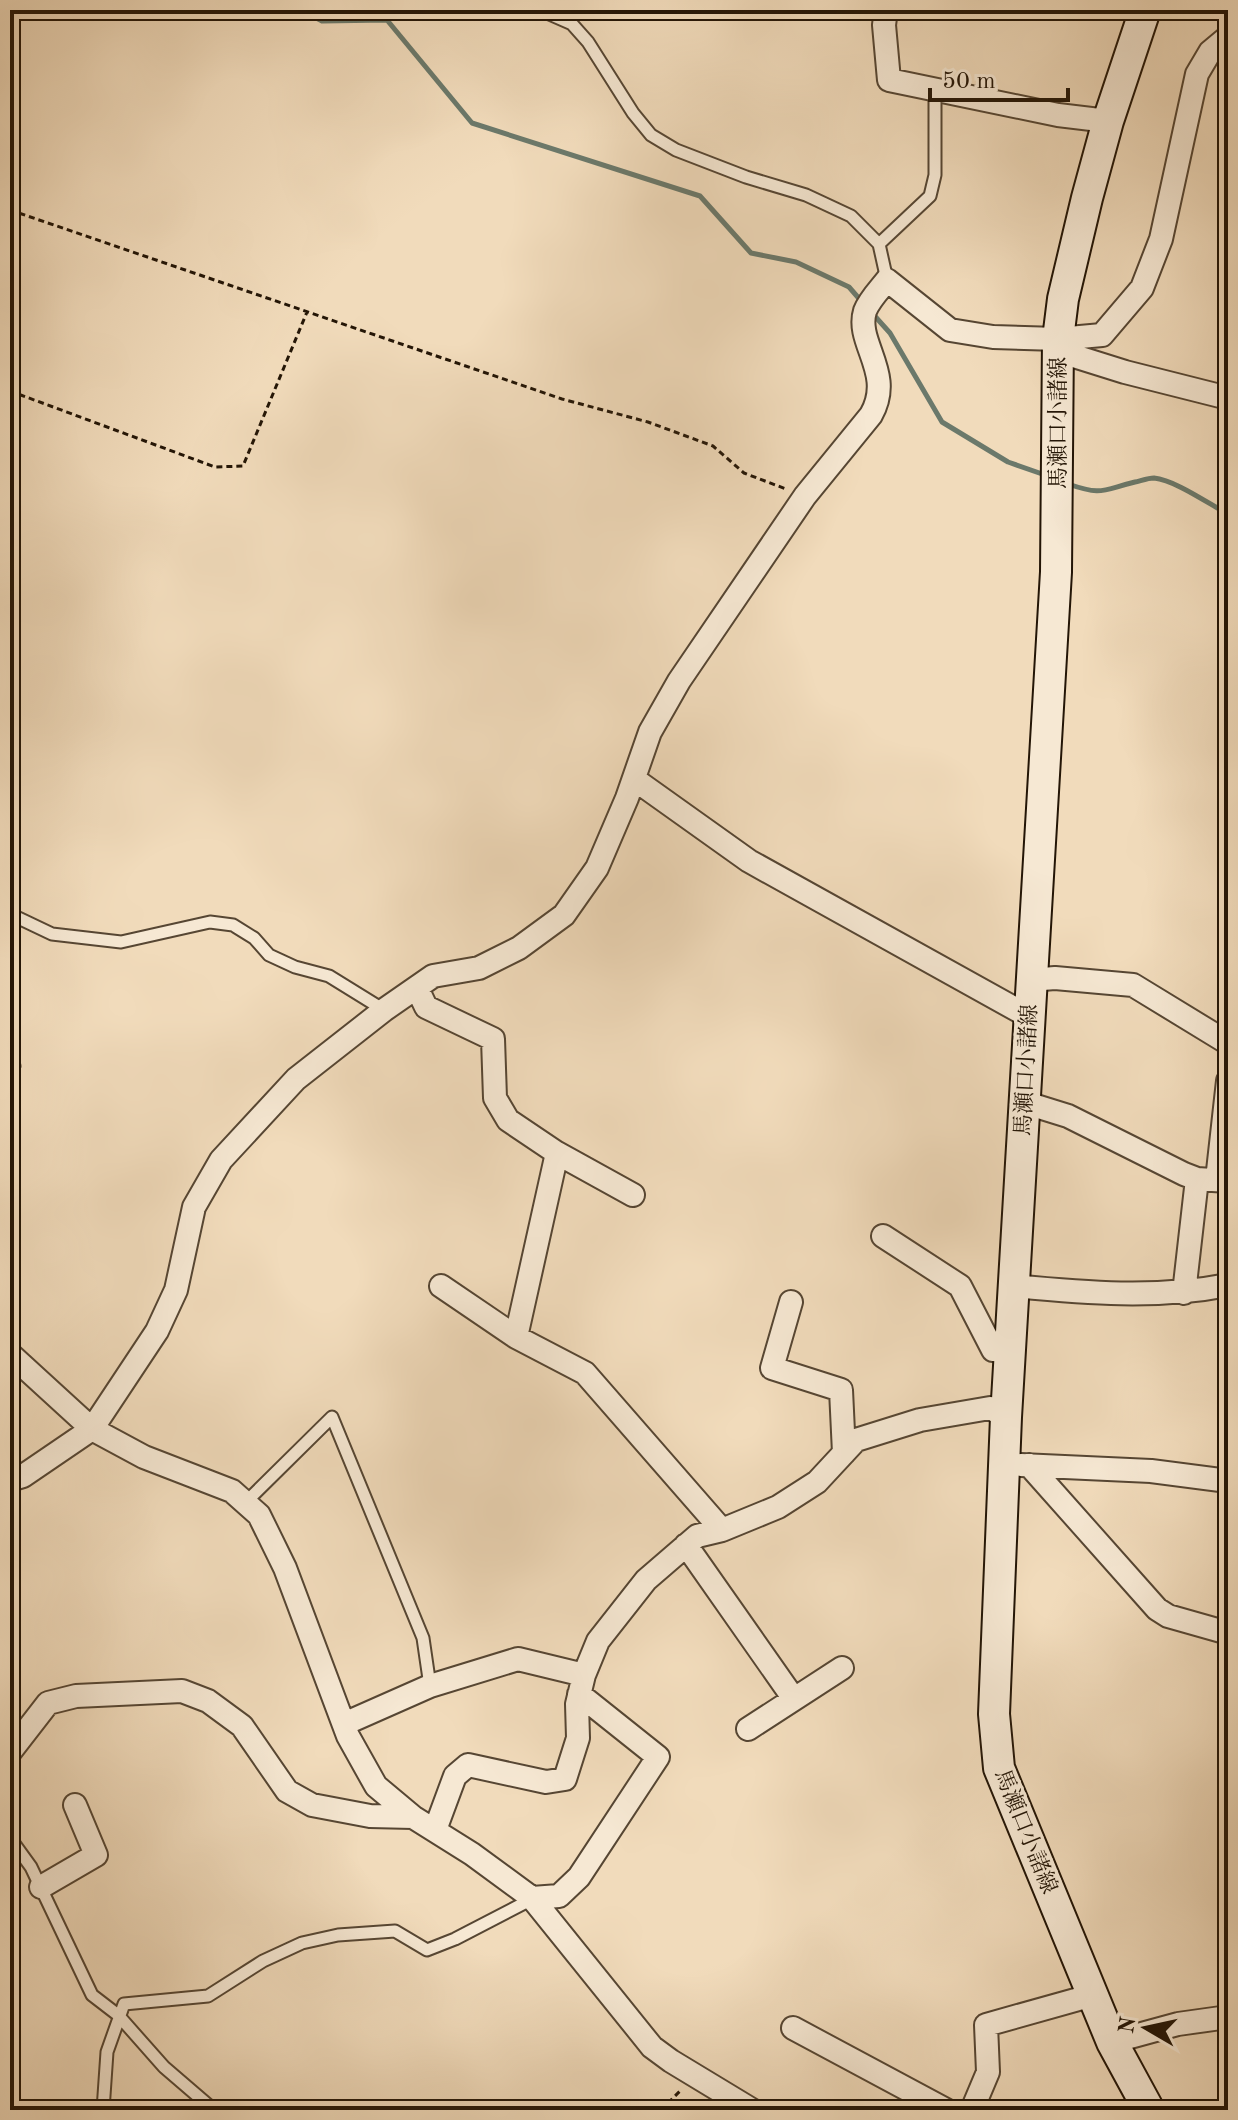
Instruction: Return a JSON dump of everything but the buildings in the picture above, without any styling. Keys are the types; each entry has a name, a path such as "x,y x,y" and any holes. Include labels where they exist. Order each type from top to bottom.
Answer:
{"main road":[{"name":"馬瀬口小諸線","path":"1145,10 1108,121 1063,299 1058,345 1056,572 1006,1417 1016,1464 994,1714 999,1768 1112,2042 1149,2110"}],"street":[{"path":"886,10 884,25 889,80 1058,115 1108,121"},
{"path":"1058,345 1102,335 1142,288 1161,239 1197,74 1210,52 1228,37"},
{"path":"10,1480 23,1476 92,1429 157,1331 176,1290 194,1207 221,1160 296,1079 433,976 479,968 519,948 564,915 597,868 650,732 679,681 805,496 879,401 880,385 863,321 866,308 887,280 950,330 1058,345 1125,372 1228,398"},
{"path":"634,779 749,861 1028,1016"},
{"path":"1030,980 1055,978 1133,985 1228,1043"},
{"path":"417,988 426,1007 493,1039 495,1098 508,1120 557,1153 633,1195"},
{"path":"1184,1293 1214,1180 1228,1081"},
{"path":"1023,1102 1068,1116 1214,1180"},
{"path":"516,1337 557,1153"},
{"path":"883,1236 960,1286 993,1350 1010,1351"},
{"path":"1013,1286 1095,1294 1184,1293 1228,1285"},
{"path":"441,1286 516,1337 585,1373 722,1530"},
{"path":"791,1302 772,1368 841,1390 844,1453"},
{"path":"10,1354 92,1429 144,1457 232,1491 259,1515 285,1568 344,1724 376,1786 413,1817 532,1898 652,2047 752,2110"},
{"path":"435,1830 455,1776 468,1765 546,1782 565,1779 578,1738 582,1685 598,1641 646,1580 697,1536 722,1530 791,1498 817,1482 856,1440 920,1420 990,1408 1006,1417"},
{"path":"1016,1464 1151,1471 1228,1481"},
{"path":"1016,1464 1157,1609 1168,1616 1228,1633"},
{"path":"686,1545 794,1699"},
{"path":"344,1724 430,1686 518,1659 582,1685 658,1757 579,1877 559,1896 532,1898"},
{"path":"748,1729 842,1668"},
{"path":"10,1752 48,1703 76,1696 182,1691 208,1701 242,1726 287,1791 312,1805 370,1816 413,1817"},
{"path":"41,1887 96,1855 75,1805"},
{"path":"972,2110 988,2072 986,2025 1093,1995"},
{"path":"1112,2042 1178,2024 1228,2017"},
{"path":"793,2028 946,2110"}],"lane":[{"path":"540,10 572,24 588,42 633,113 651,135 676,150 746,177 806,195 851,216 879,244 887,280"},
{"path":"879,244 930,196 935,175 935,89"},
{"path":"10,914 52,934 121,942 210,922 233,925 254,938 269,955 295,967 329,976 384,1010"},
{"path":"245,1503 332,1417 423,1638 430,1686"},
{"path":"10,1838 31,1867 92,1995 118,2015 164,2067 214,2110"},
{"path":"103,2110 107,2052 124,2004 208,1996 263,1961 302,1943 338,1935 395,1931 427,1950 455,1939 532,1898"}],"path":[{"path":"327,10 352,13 410,10"},
{"path":"10,210 562,399 648,422 713,446 744,473 805,496"},
{"path":"10,391 215,467 243,466 307,312"},
{"path":"661,2110 695,2075"}],"waterway":[{"path":"301,10 322,21 387,20 472,123 700,196 751,253 796,262 849,287 862,302"},
{"path":"872,313 890,333 942,422 1008,462 1048,476"},
{"path":"1068,484 1102,490 1154,478 1182,488 1228,514"}]}
